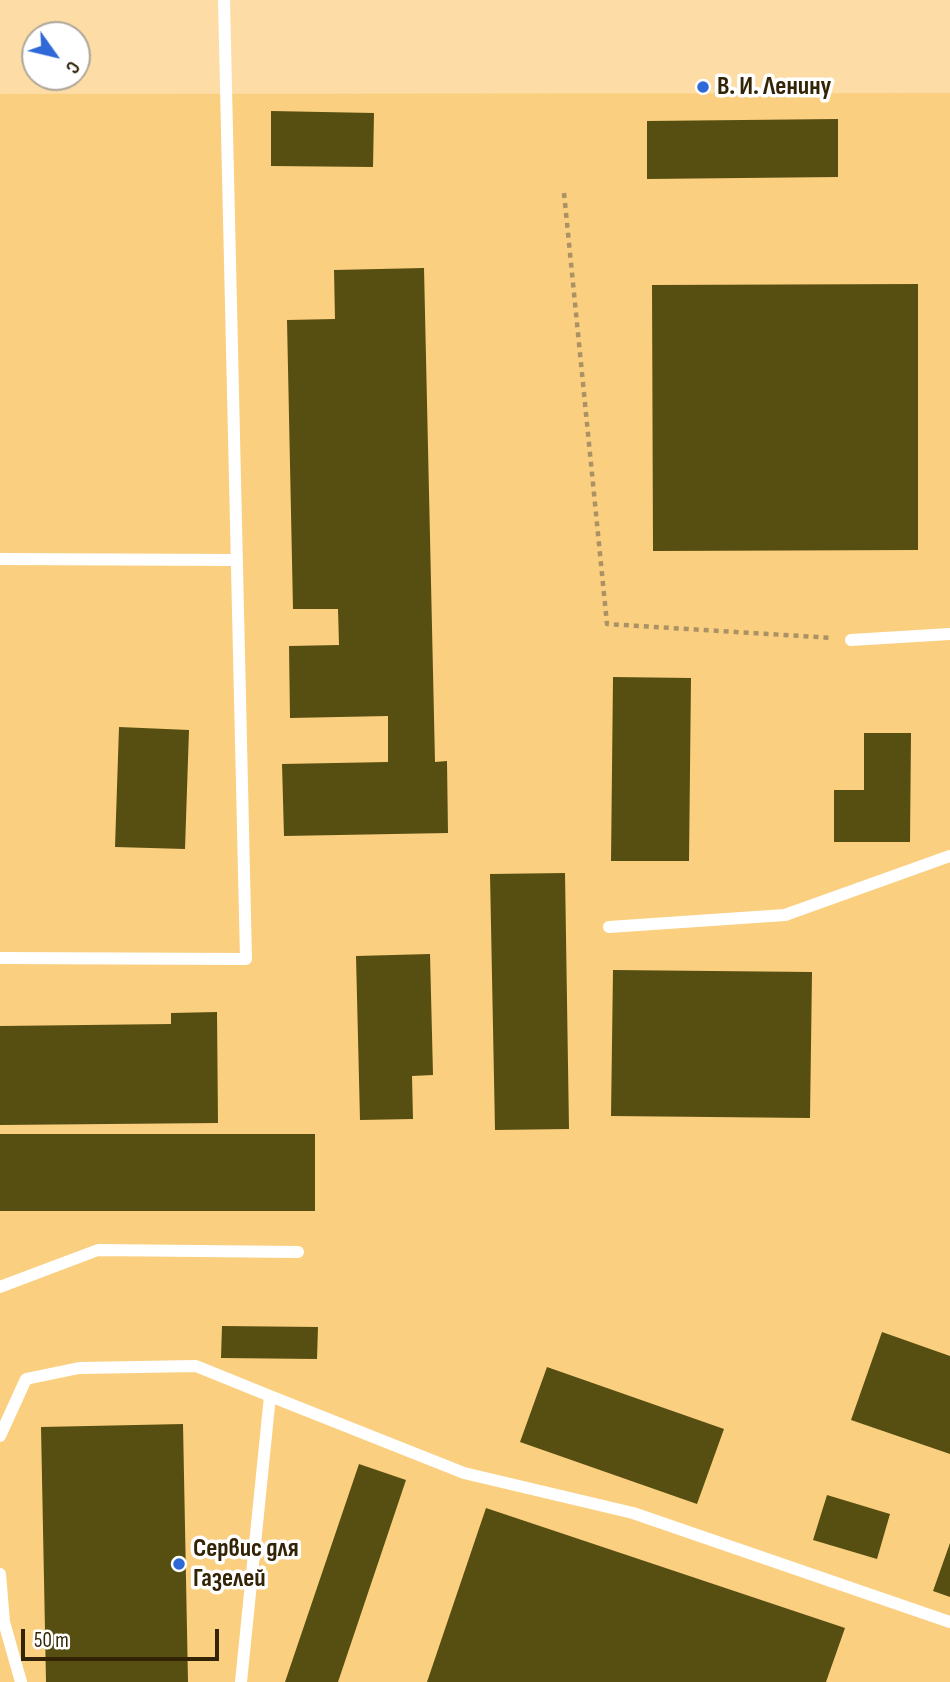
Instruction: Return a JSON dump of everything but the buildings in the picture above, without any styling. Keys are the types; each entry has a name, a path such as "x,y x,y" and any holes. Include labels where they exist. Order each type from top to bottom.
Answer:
{"lane":[{"path":"0,958 246,959 224,0"},
{"path":"0,559 237,560"},
{"path":"852,640 950,634"},
{"path":"609,927 785,915 950,856"},
{"path":"0,1287 98,1250 298,1252"},
{"path":"0,1436 26,1379 79,1368 196,1366 464,1473 633,1513 950,1622"},
{"path":"242,1682 270,1396"},
{"path":"0,1574 4,1622 21,1682"}],"path":[{"path":"564,193 607,624 852,640"}],"shaded area":[{"path":"950,93 950,1682 0,1682 0,94"}],"place":[{"name":"В. И. Ленину","path":"703,87"},
{"name":"Сервис для Газелей","path":"179,1564"}]}
